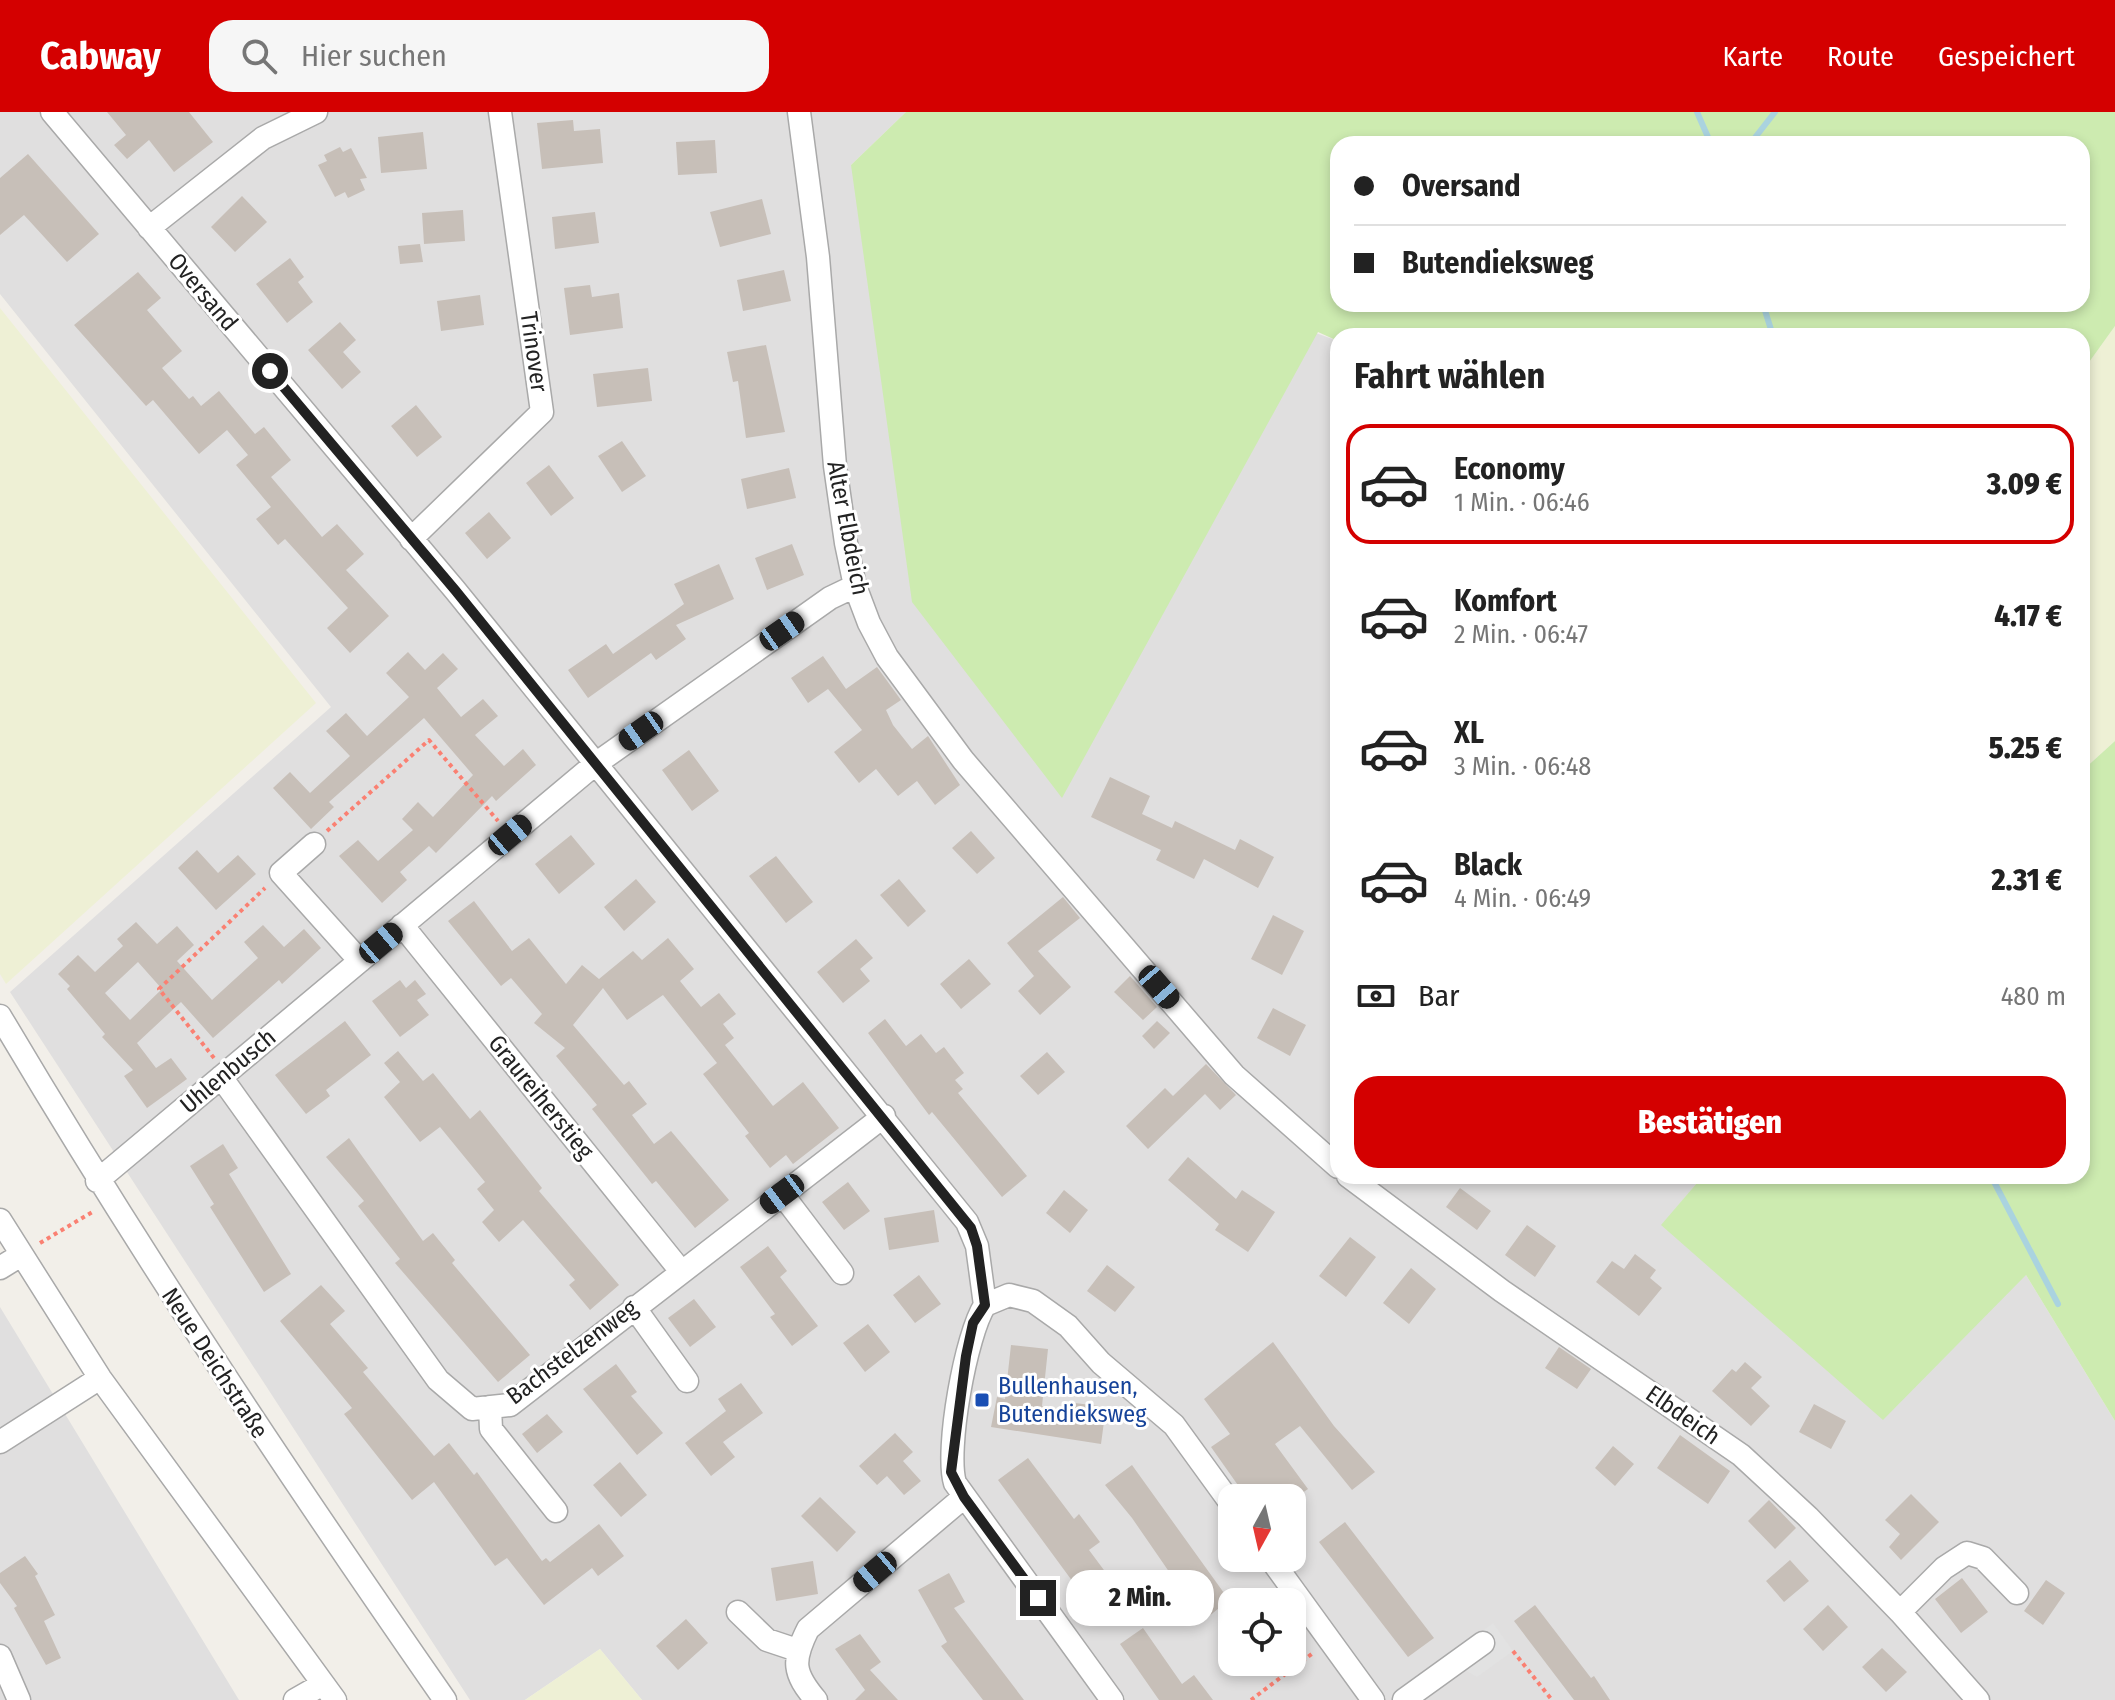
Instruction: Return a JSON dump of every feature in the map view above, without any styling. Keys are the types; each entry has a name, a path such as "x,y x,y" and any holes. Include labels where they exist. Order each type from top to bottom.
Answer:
{"street":[{"name":"Oversand","path":"52,112 411,539 884,1116 967,1222 977,1246 985,1305"},
{"path":"149,228 263,138 316,112"},
{"name":"Trinover","path":"411,539 542,412 500,112"},
{"name":"Alter Elbdeich","path":"799,112 820,273 835,466 855,586 887,657 929,717 1234,1075 1330,1160"},
{"name":"Uhlenbusch","path":"97,1181 594,765 830,598 855,586"},
{"path":"314,844 281,873 360,961"},
{"name":"Graureiherstieg","path":"402,925 680,1270"},
{"name":"Neue Deichstraße","path":"0,1016 110,1202 294,1483 445,1700"},
{"name":"Bachstelzenweg","path":"223,1075 438,1380 472,1409 510,1405 680,1270 884,1116"},
{"name":"Elbdeich","path":"1362,1184 1502,1291 1741,1455 1808,1517 1900,1612 1978,1700"},
{"path":"782,1194 842,1273"},
{"path":"0,1220 100,1378 329,1692 295,1700"},
{"path":"0,1268 21,1255"},
{"path":"1112,1700 955,1483 952,1460 971,1334 985,1305 1009,1295 1033,1301 1068,1326 1101,1363 1174,1425 1218,1486"},
{"path":"634,1307 687,1381"},
{"path":"0,1442 100,1378"},
{"path":"490,1407 491,1429 556,1511"},
{"path":"816,1700 798,1679 797,1650 808,1629 964,1497"},
{"path":"1900,1612 1944,1568 1967,1553 1983,1558 2017,1593"},
{"path":"1280,1572 1373,1700"},
{"path":"738,1612 767,1640 797,1650"},
{"path":"1404,1700 1483,1643"},
{"path":"0,1656 19,1700"}],"path":[{"path":"314,844 429,740 510,835"},
{"path":"223,1075 159,989 281,873"},
{"path":"62,1229 110,1202"},
{"path":"1251,1700 1330,1641"},
{"path":"1513,1651 1552,1700"}],"shaded area":[{"path":"0,112 906,112 851,165 1330,338 1330,1184 1696,1184 1662,1225 2026,1275 2115,1421 2115,1700 642,1700 600,1649 525,1700 470,1700 10,992 331,707 0,294"},
{"path":"0,1307 239,1700 0,1700"},
{"path":"1493,1623 1513,1651 1477,1677 1460,1667 1477,1635"}],"green space":[{"path":"906,112 2115,112 2115,326 2090,361 2090,328 1330,328 1330,337 1318,332 1062,798 912,602 851,165"},
{"path":"0,308 316,703 6,984 0,974"},
{"path":"2115,326 2115,741 2090,764 2090,361"},
{"path":"2115,741 2115,1421 2026,1275 1883,1420 1661,1225 1696,1184 2090,1184 2090,764"},
{"path":"600,1649 642,1700 525,1700"}],"building":[{"path":"107,112 189,112 213,142 174,172 149,140 127,159 114,145 126,135"},
{"path":"573,120 574,131 600,129 603,163 542,169 537,123"},
{"path":"423,132 427,169 381,173 378,137"},
{"path":"715,140 717,173 678,175 676,142"},
{"path":"340,147 343,152 351,148 367,178 360,179 365,190 348,198 345,192 335,197 318,165 327,161 324,155"},
{"path":"28,154 99,234 67,262 24,215 0,235 0,178"},
{"path":"242,196 267,222 235,252 211,227"},
{"path":"762,199 771,234 720,247 710,212"},
{"path":"463,210 465,241 424,244 422,213"},
{"path":"595,212 599,243 555,249 552,217"},
{"path":"420,244 423,262 400,264 398,246"},
{"path":"290,258 304,277 298,282 313,302 287,323 256,284"},
{"path":"784,270 791,301 743,311 737,280"},
{"path":"138,272 161,298 147,310 182,351 162,368 189,399 193,396 201,406 219,391 255,434 264,427 291,460 271,477 322,537 337,524 364,554 346,570 389,616 350,653 327,628 348,608 285,539 278,545 256,519 271,507 236,465 248,455 227,430 199,454 153,400 146,406 74,325"},
{"path":"590,285 592,297 619,293 623,328 570,335 564,288"},
{"path":"480,295 484,325 441,331 437,301"},
{"path":"340,322 356,340 343,352 361,372 342,389 308,350"},
{"path":"766,345 785,432 746,438 738,381 733,382 727,352"},
{"path":"648,368 652,401 597,407 593,374"},
{"path":"416,405 442,437 417,457 391,426"},
{"path":"622,441 646,476 622,492 598,456"},
{"path":"549,465 574,498 551,516 526,483"},
{"path":"789,468 796,498 747,509 741,479"},
{"path":"489,512 511,538 487,559 465,533"},
{"path":"792,544 804,575 767,590 755,558"},
{"path":"719,564 734,599 676,625 686,639 656,660 651,653 588,698 568,670 606,644 613,654 669,615 684,604 674,584"},
{"path":"408,652 425,670 443,653 458,669 437,688 461,717 483,699 498,716 475,735 504,766 523,749 536,765 496,801 492,796 436,853 429,846 400,872 407,880 382,903 339,856 358,840 378,861 413,830 402,819 418,802 433,817 473,775 424,718 329,802 334,807 311,829 273,788 290,772 310,793 350,756 326,731 346,713 367,736 409,697 386,673"},
{"path":"823,656 846,689 877,667 901,700 886,710 893,725 912,749 928,736 960,785 935,805 917,781 898,796 876,769 859,783 834,752 862,730 828,689 808,703 791,678"},
{"path":"689,750 719,791 692,811 662,770"},
{"path":"1110,777 1150,796 1142,814 1172,828 1175,821 1235,850 1240,839 1274,857 1258,888 1204,859 1194,879 1156,860 1161,850 1091,817"},
{"path":"971,831 995,858 977,874 952,848"},
{"path":"571,835 595,864 559,894 535,864"},
{"path":"197,850 218,873 238,855 256,874 216,910 178,868"},
{"path":"776,856 813,902 786,923 749,876"},
{"path":"636,879 656,902 624,931 604,907"},
{"path":"899,879 926,911 908,927 880,895"},
{"path":"1063,897 1080,918 1038,951 1071,987 1040,1015 1018,991 1034,976 1007,943"},
{"path":"474,901 512,951 529,938 566,984 582,965 599,979 633,951 642,960 668,938 694,969 680,981 701,1007 719,993 736,1014 723,1024 734,1038 725,1045 773,1106 803,1082 839,1128 793,1164 786,1155 770,1168 745,1136 749,1133 703,1074 717,1063 663,995 627,1020 603,988 573,1025 624,1085 629,1081 647,1104 632,1115 654,1144 671,1131 729,1200 695,1228 656,1181 652,1184 592,1109 597,1105 556,1056 565,1048 534,1023 542,1014 511,978 501,986 448,921"},
{"path":"1273,915 1304,931 1282,975 1251,959"},
{"path":"136,922 157,944 177,926 194,945 177,961 212,1000 258,958 244,942 263,925 284,947 304,929 321,948 282,984 279,980 213,1038 181,1002 137,1043 156,1068 171,1058 187,1079 147,1108 124,1076 133,1070 102,1037 105,1034 58,974 78,955 95,972 123,946 117,939","holes":["138,962 162,989 130,1020 105,993"]},
{"path":"856,939 873,958 860,969 870,981 843,1003 817,972"},
{"path":"969,959 991,984 961,1009 940,984"},
{"path":"1130,976 1157,1007 1143,1020 1114,992"},
{"path":"400,980 406,988 415,980 426,994 417,1000 429,1015 400,1037 372,1001"},
{"path":"1273,1008 1306,1025 1290,1056 1257,1038"},
{"path":"885,1019 906,1046 921,1034 936,1053 944,1047 964,1073 955,1080 963,1089 958,1093 1027,1176 1002,1197 932,1112 929,1115 868,1033"},
{"path":"345,1021 371,1055 326,1090 330,1096 306,1114 275,1075"},
{"path":"1157,1021 1170,1033 1154,1049 1142,1036"},
{"path":"398,1051 423,1081 433,1073 470,1119 480,1110 542,1188 539,1191 619,1285 590,1310 569,1285 575,1280 523,1220 499,1242 482,1222 494,1210 477,1189 485,1182 440,1127 420,1142 384,1097 400,1082 384,1063"},
{"path":"1047,1052 1065,1072 1038,1095 1020,1076"},
{"path":"1206,1064 1236,1095 1220,1110 1205,1094 1148,1149 1126,1126 1165,1088 1173,1096"},
{"path":"349,1138 423,1241 433,1233 455,1260 452,1263 530,1355 498,1382 395,1263 400,1259 358,1206 364,1201 326,1157"},
{"path":"223,1144 238,1168 229,1174 291,1274 264,1292 210,1207 214,1204 190,1166"},
{"path":"1188,1157 1236,1199 1242,1190 1275,1212 1248,1252 1215,1230 1219,1224 1168,1180"},
{"path":"848,1182 870,1211 844,1230 822,1202"},
{"path":"1460,1188 1491,1211 1477,1230 1446,1207"},
{"path":"1064,1190 1088,1210 1070,1233 1046,1213"},
{"path":"934,1210 939,1242 889,1250 884,1218"},
{"path":"1527,1225 1556,1246 1535,1277 1505,1255"},
{"path":"1350,1237 1376,1257 1346,1297 1319,1276"},
{"path":"768,1246 787,1271 780,1277 818,1326 792,1346 770,1317 775,1314 740,1267"},
{"path":"1635,1254 1656,1270 1650,1278 1662,1288 1639,1316 1596,1282 1612,1261 1624,1269"},
{"path":"1107,1265 1135,1287 1115,1312 1087,1291"},
{"path":"1411,1268 1436,1289 1409,1324 1383,1303"},
{"path":"919,1275 941,1304 915,1323 893,1295"},
{"path":"321,1285 345,1311 330,1324 368,1368 363,1372 434,1456 449,1443 474,1475 477,1472 542,1561 546,1558 550,1562 599,1524 624,1556 598,1576 592,1568 544,1605 507,1558 495,1566 434,1482 412,1500 344,1414 352,1408 280,1321"},
{"path":"694,1299 716,1327 690,1347 668,1318"},
{"path":"868,1324 890,1352 865,1372 843,1343"},
{"path":"1273,1342 1334,1426 1375,1472 1352,1490 1300,1426 1275,1444 1304,1484 1237,1484 1211,1447 1230,1434 1204,1399"},
{"path":"1011,1345 1048,1349 1042,1406 1074,1412 1075,1403 1106,1407 1101,1444 991,1427 997,1397 1005,1399"},
{"path":"1559,1347 1591,1369 1577,1389 1545,1368"},
{"path":"1745,1362 1762,1377 1751,1388 1770,1406 1751,1426 1712,1391 1732,1369 1736,1372"},
{"path":"616,1364 637,1392 631,1396 663,1433 637,1455 583,1389"},
{"path":"741,1383 763,1413 723,1442 735,1457 711,1476 685,1443 726,1411 718,1399"},
{"path":"1814,1404 1846,1421 1831,1449 1799,1432"},
{"path":"547,1414 563,1432 537,1453 522,1434"},
{"path":"895,1433 913,1452 903,1461 921,1481 904,1495 887,1476 877,1485 859,1466"},
{"path":"1680,1435 1730,1471 1708,1504 1657,1468"},
{"path":"1613,1446 1634,1464 1615,1486 1595,1468"},
{"path":"1028,1458 1074,1519 1079,1514 1100,1542 1089,1550 1124,1597 1098,1616 998,1480"},
{"path":"620,1462 647,1495 621,1517 593,1485"},
{"path":"1132,1465 1220,1588 1218,1609 1203,1621 1132,1518 1105,1485"},
{"path":"1911,1494 1939,1522 1901,1560 1889,1547 1900,1534 1885,1520"},
{"path":"820,1497 856,1532 837,1552 801,1516"},
{"path":"1769,1500 1796,1528 1775,1549 1748,1521"},
{"path":"1345,1522 1434,1638 1408,1657 1319,1542"},
{"path":"25,1556 38,1574 35,1576 55,1615 44,1621 61,1658 46,1665 14,1608 17,1606 0,1583 0,1573"},
{"path":"1790,1560 1809,1581 1784,1602 1766,1581"},
{"path":"813,1561 818,1594 776,1601 771,1568"},
{"path":"949,1573 965,1602 954,1608 1024,1700 983,1700 941,1646 947,1642 918,1590"},
{"path":"1962,1578 1988,1612 1961,1633 1935,1599"},
{"path":"2046,1580 2065,1593 2043,1625 2024,1611"},
{"path":"1535,1605 1610,1700 1574,1700 1514,1621"},
{"path":"1828,1605 1848,1627 1823,1651 1803,1629"},
{"path":"686,1619 708,1643 678,1670 656,1646"},
{"path":"1143,1628 1182,1684 1194,1675 1213,1700 1159,1700 1120,1644"},
{"path":"860,1634 881,1662 870,1670 898,1700 855,1700 865,1690 835,1649"},
{"path":"1882,1648 1907,1672 1886,1692 1862,1667"}],"waterway":[{"path":"1697,112 1708,136"},
{"path":"1756,136 1775,112"},
{"path":"1766,312 1770,328"},
{"path":"1995,1184 2058,1304"}],"place":[{"name":"Bullenhausen, Butendieksweg","path":"982,1400"}],"route":[{"path":"270,371 455,590 594,765 884,1116 971,1228 977,1246 985,1305 973,1323 966,1356 951,1472 964,1497 1038,1598"}]}
